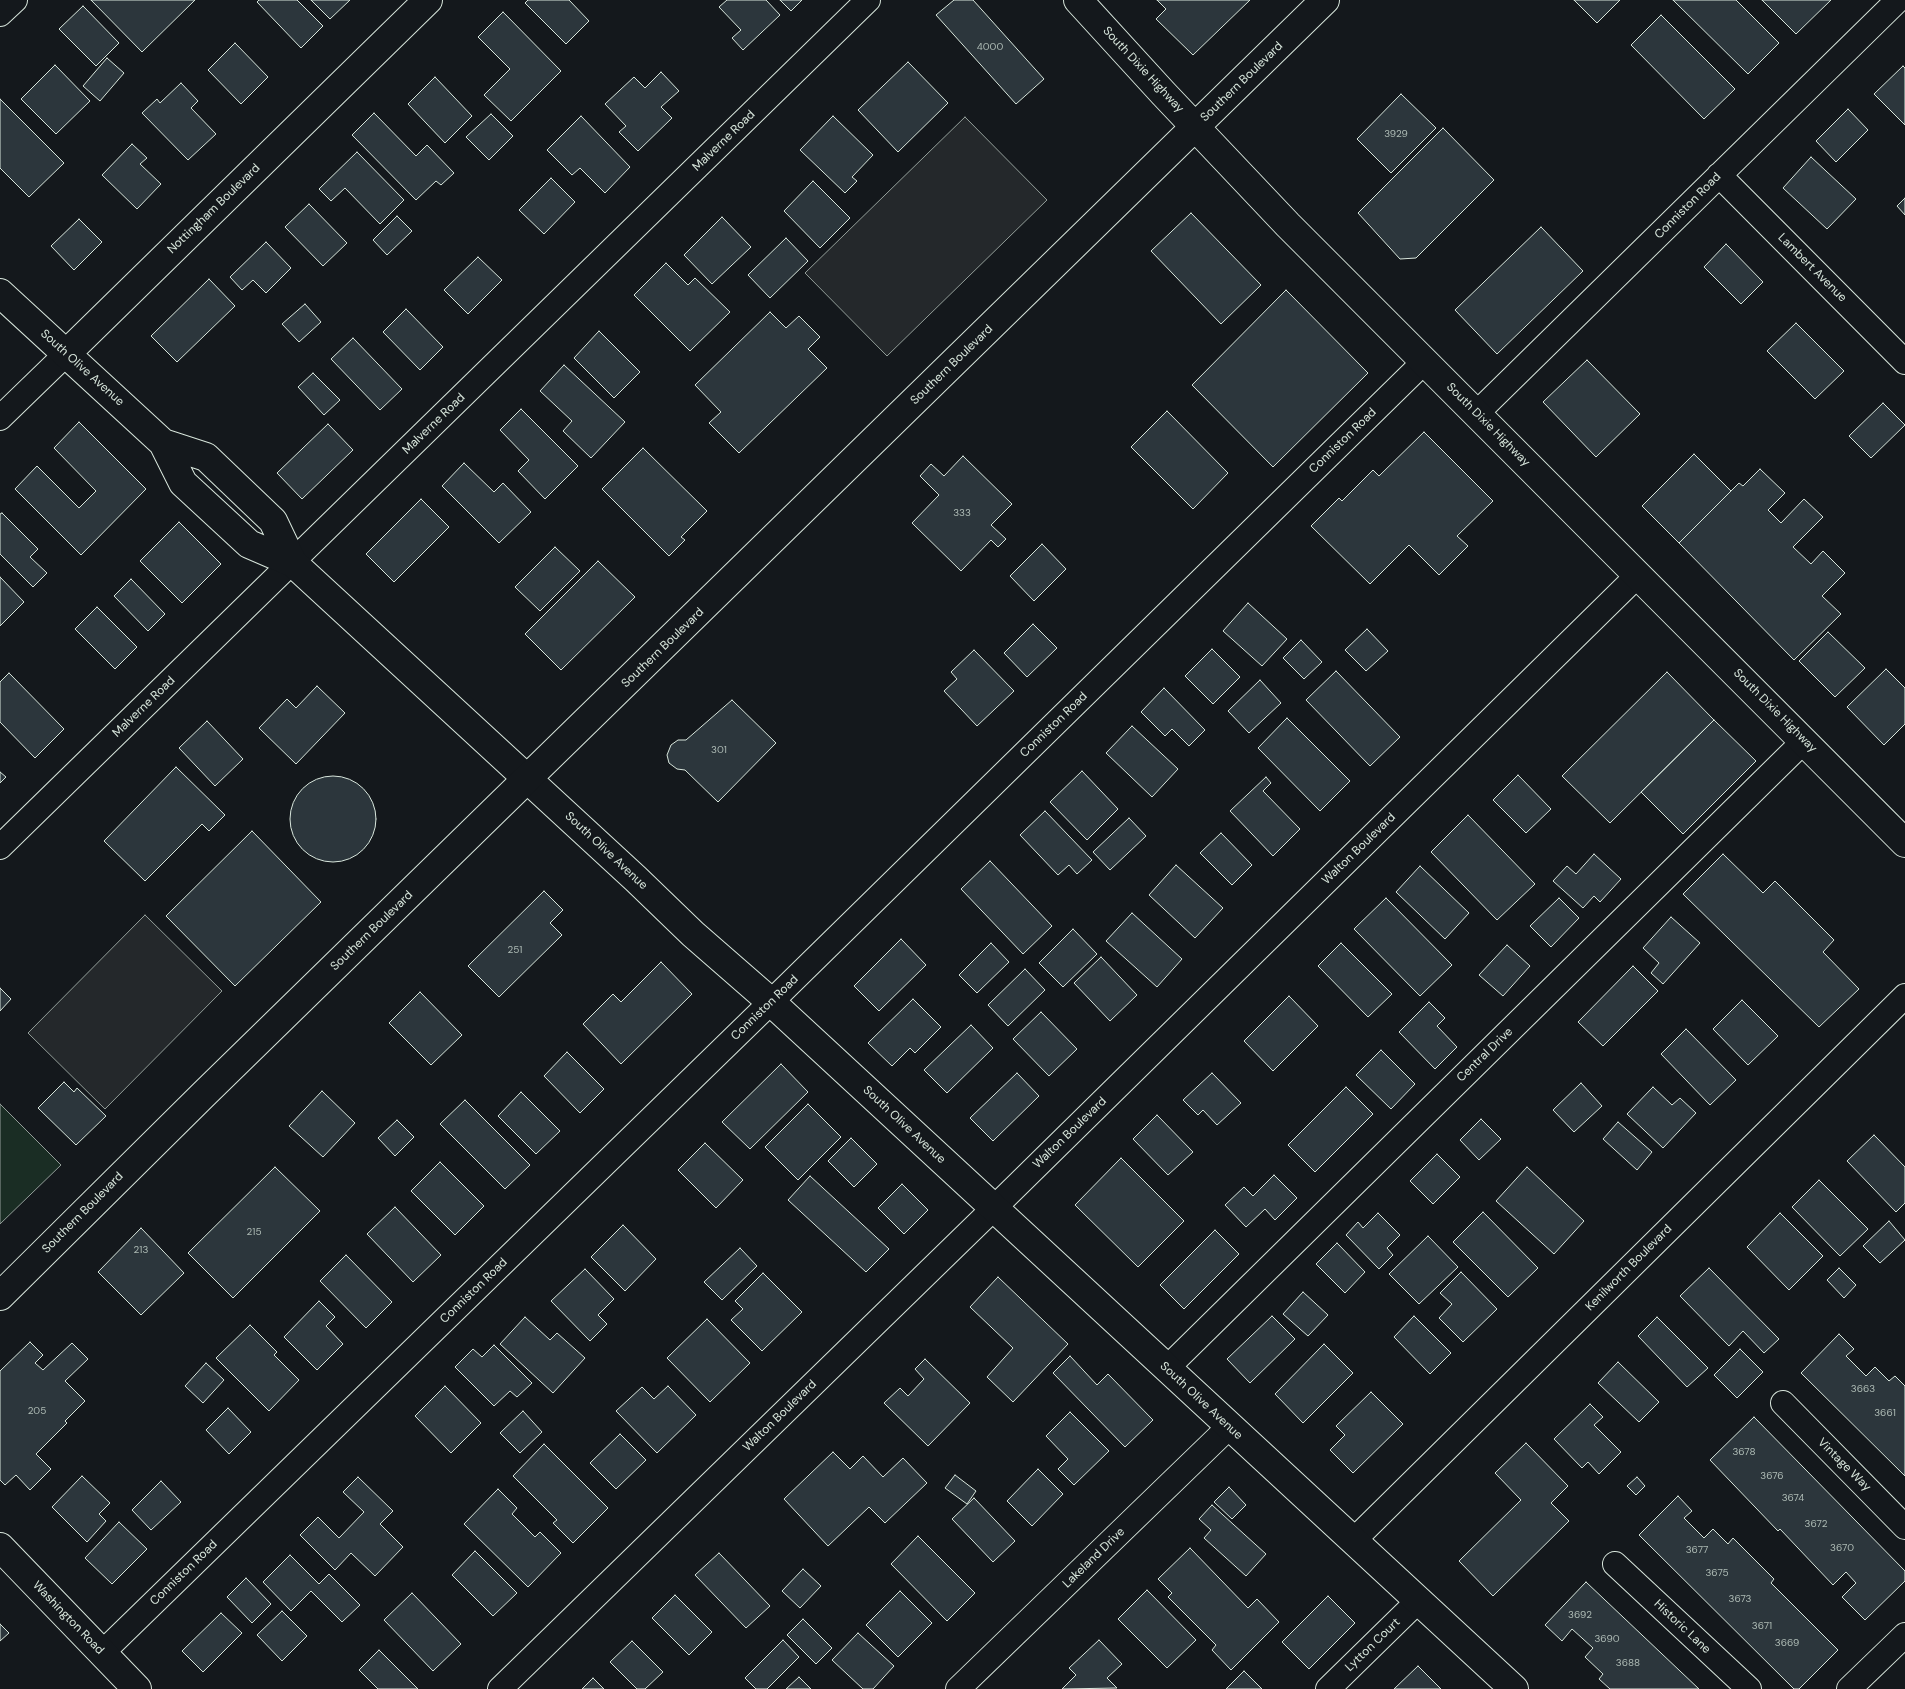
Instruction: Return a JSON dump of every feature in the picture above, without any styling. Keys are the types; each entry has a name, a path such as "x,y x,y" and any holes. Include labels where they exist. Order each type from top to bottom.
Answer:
{"main road":[{"name":"Nottingham Boulevard","path":"66,354 428,0"},
{"name":"South Dixie Highway","path":"1078,0 1288,225 1905,843"},
{"name":"Southern Boulevard","path":"0,1296 204,1094 528,780 1325,0"},
{"name":"South Olive Avenue","path":"0,293 164,443 206,458 273,521 293,563 636,879 693,934 771,1002 1514,1689"},
{"name":"Washington Road","path":"0,1547 137,1689"}],"street":[{"path":"0,14 14,0"},
{"name":"Malverne Road","path":"0,847 868,0"},
{"name":"Conniston Road","path":"1477,413 1898,0"},
{"name":"Lambert Avenue","path":"1719,175 1905,362"},
{"name":"Nottingham Boulevard","path":"0,418 66,354"},
{"name":"Conniston Road","path":"102,1653 771,1002 1425,361"},
{"name":"Walton Boulevard","path":"500,1689 994,1208 1638,575"},
{"name":"Central Drive","path":"1166,1368 1804,741"},
{"name":"Kenilworth Boulevard","path":"1353,1541 1905,996"},
{"name":"Vintage Way","path":"1783,1403 1905,1527"},
{"name":"Lakeland Drive","path":"958,1689 1229,1427"},
{"name":"Historic Lane","path":"1615,1564 1749,1689"},
{"name":"Lytton Court","path":"1328,1689 1418,1601"},
{"path":"1849,1689 1905,1634"}],"green space":[{"path":"0,1104 61,1165 0,1224"}],"shaded area":[{"path":"965,117 1047,200 887,356 805,273"},
{"path":"145,915 222,991 105,1109 28,1033"}],"building":[{"path":"91,0 195,0 142,52"},
{"path":"259,0 297,0 323,26 301,48 257,2"},
{"path":"311,0 350,0 330,19"},
{"path":"528,0 569,0 589,21 566,44 525,3"},
{"path":"727,0 766,0 780,15 743,50 732,38 741,30 719,7"},
{"path":"780,0 802,0 791,11"},
{"path":"954,0 973,0 1044,79 1016,104 936,15"},
{"path":"1157,0 1250,0 1193,55 1156,19 1166,9"},
{"path":"1574,0 1620,0 1597,23"},
{"path":"1673,0 1736,0 1779,43 1748,74"},
{"path":"1762,0 1831,0 1796,34"},
{"path":"83,6 119,43 96,66 59,29"},
{"path":"503,12 561,71 511,121 484,95 510,69 478,37"},
{"path":"1661,15 1735,89 1704,119 1631,45"},
{"path":"235,43 268,77 241,104 208,70"},
{"path":"107,58 124,73 100,101 83,86"},
{"path":"908,62 948,103 898,152 858,110"},
{"path":"55,65 90,101 56,134 21,99"},
{"path":"1903,66 1905,68 1905,125 1874,94"},
{"path":"661,72 679,91 661,107 672,118 638,151 619,132 626,126 605,104 634,77 645,88"},
{"path":"435,77 472,116 445,143 408,104"},
{"path":"181,83 198,101 191,108 216,134 188,160 142,113 157,99 160,103"},
{"path":"1401,94 1436,128 1391,173 1357,139"},
{"path":"0,99 64,163 29,197 0,168"},
{"path":"1848,109 1868,130 1836,162 1816,141"},
{"path":"374,113 416,156 427,145 454,173 441,185 436,181 416,200 352,135"},
{"path":"491,114 513,136 489,160 466,137"},
{"path":"581,116 630,167 605,193 580,168 572,175 547,150"},
{"path":"833,116 873,155 852,177 857,181 845,193 800,150"},
{"path":"1443,128 1494,180 1416,258 1400,259 1358,213"},
{"path":"132,144 147,158 140,164 161,184 137,209 102,175"},
{"path":"357,152 404,200 380,224 345,188 331,201 319,189"},
{"path":"1811,157 1856,199 1827,229 1783,188"},
{"path":"551,178 575,202 544,234 519,210"},
{"path":"813,181 850,218 820,248 784,211"},
{"path":"1905,198 1905,215 1897,206"},
{"path":"309,204 347,243 323,266 285,227"},
{"path":"1191,213 1261,285 1221,324 1151,251"},
{"path":"397,216 412,231 387,255 373,240"},
{"path":"722,217 751,247 712,284 684,255"},
{"path":"79,219 102,242 74,270 51,246"},
{"path":"1541,227 1583,271 1497,354 1455,310"},
{"path":"786,238 808,261 770,298 748,275"},
{"path":"266,242 291,268 266,293 253,280 242,290 230,277"},
{"path":"1726,244 1763,282 1741,304 1704,267"},
{"path":"478,257 502,280 468,314 444,290"},
{"path":"666,263 688,285 695,278 730,312 690,351 634,295"},
{"path":"209,279 235,306 177,362 151,336"},
{"path":"1286,290 1368,373 1273,467 1192,385"},
{"path":"305,304 321,322 299,342 282,324"},
{"path":"406,309 443,347 420,370 383,332"},
{"path":"770,312 786,328 799,316 820,337 808,349 827,368 739,453 709,423 721,412 695,385"},
{"path":"1796,323 1844,371 1815,399 1767,351"},
{"path":"599,331 640,372 614,398 574,358"},
{"path":"353,338 402,389 380,410 331,359"},
{"path":"1587,360 1640,414 1596,457 1543,402"},
{"path":"564,365 625,422 591,458 563,431 572,421 540,391"},
{"path":"313,373 340,400 324,415 298,387"},
{"path":"1883,403 1905,425 1871,458 1849,436"},
{"path":"521,409 578,466 545,499 518,471 529,460 500,430"},
{"path":"1167,411 1228,473 1193,509 1131,447"},
{"path":"79,422 146,489 81,555 15,489 37,466 79,508 96,491 54,448"},
{"path":"328,424 353,450 302,499 277,473"},
{"path":"1424,432 1493,501 1457,536 1468,546 1439,575 1409,545 1370,584 1311,526 1339,498 1342,501 1373,470 1379,476"},
{"path":"643,448 707,511 681,537 685,540 669,556 602,489"},
{"path":"1694,454 1731,491 1679,543 1642,506"},
{"path":"963,456 1012,504 991,525 1006,539 998,547 991,540 961,571 912,523 939,495 920,476 931,464 944,476"},
{"path":"464,463 494,492 503,483 531,512 499,543 442,486"},
{"path":"1760,469 1785,493 1768,510 1781,523 1804,499 1823,517 1793,547 1811,564 1823,551 1845,573 1822,596 1841,614 1794,660 1679,543 1739,483 1743,486"},
{"path":"421,499 449,527 394,582 366,554"},
{"path":"2,513 38,549 30,557 47,573 33,587 0,554 0,514"},
{"path":"179,522 221,564 182,603 140,561"},
{"path":"1042,544 1066,569 1034,601 1010,576"},
{"path":"555,547 580,571 540,611 515,587"},
{"path":"598,561 635,597 561,670 525,634"},
{"path":"0,577 24,602 0,626"},
{"path":"131,579 165,614 148,631 114,596"},
{"path":"1248,603 1287,639 1262,666 1223,631"},
{"path":"97,607 137,647 115,669 75,629"},
{"path":"1033,624 1057,648 1027,677 1004,653"},
{"path":"1367,629 1388,651 1366,671 1345,650"},
{"path":"1828,632 1865,668 1835,697 1799,661"},
{"path":"1301,640 1322,662 1304,679 1283,658"},
{"path":"1212,649 1240,677 1213,704 1185,676"},
{"path":"974,650 1014,691 977,726 944,691 957,679 951,672"},
{"path":"1886,669 1905,688 1905,724 1884,745 1847,707"},
{"path":"1336,671 1400,737 1370,766 1306,700"},
{"path":"1667,672 1714,720 1610,823 1562,776"},
{"path":"9,673 64,729 35,758 0,722 0,682"},
{"path":"1260,680 1281,703 1249,733 1228,711"},
{"path":"317,686 345,713 296,764 259,728 287,699 296,708"},
{"path":"1164,688 1205,730 1189,746 1172,729 1165,736 1141,712"},
{"path":"732,700 776,743 718,802 685,770 677,769 669,763 667,755 671,745 678,740 686,740"},
{"path":"1287,718 1350,781 1320,811 1258,748"},
{"path":"1714,720 1756,761 1683,834 1641,792"},
{"path":"207,721 243,759 215,786 179,748"},
{"path":"1132,726 1178,769 1152,797 1106,753"},
{"path":"176,767 225,815 209,831 202,824 145,881 104,841"},
{"path":"1082,771 1118,809 1087,840 1050,802"},
{"path":"0,772 6,777 0,783"},
{"path":"1518,775 1551,809 1526,833 1493,800"},
{"path":"333,776 349,779 357,783 369,795 373,803 376,819 373,835 369,843 357,855 349,859 333,862 317,859 309,855 297,843 293,835 290,819 293,803 297,795 309,783 317,779"},
{"path":"1266,777 1271,783 1263,791 1300,829 1273,856 1230,811"},
{"path":"1045,811 1092,860 1077,874 1069,865 1058,875 1020,835"},
{"path":"1468,815 1535,884 1497,920 1431,852"},
{"path":"1129,818 1146,836 1110,870 1093,852"},
{"path":"252,831 321,902 235,986 166,916"},
{"path":"1221,833 1252,865 1232,885 1200,853"},
{"path":"1594,854 1621,879 1600,902 1594,896 1583,908 1553,881 1567,866 1576,874"},
{"path":"1723,854 1763,893 1775,881 1834,940 1823,952 1859,989 1819,1027 1683,894"},
{"path":"990,861 1052,926 1023,954 961,889"},
{"path":"1176,865 1223,908 1195,938 1149,895"},
{"path":"1420,866 1469,913 1445,939 1396,892"},
{"path":"544,891 563,910 550,923 562,935 499,997 468,966"},
{"path":"1386,898 1452,965 1420,996 1354,929"},
{"path":"1559,898 1579,918 1551,947 1530,926"},
{"path":"1132,913 1182,959 1157,987 1106,941"},
{"path":"1671,917 1700,943 1663,984 1651,973 1659,963 1643,948"},
{"path":"1073,929 1097,954 1063,987 1039,963"},
{"path":"901,939 926,965 879,1011 854,986"},
{"path":"991,943 1009,962 977,993 959,975"},
{"path":"1341,943 1392,994 1368,1017 1318,966"},
{"path":"1507,945 1530,966 1503,996 1479,975"},
{"path":"1101,957 1137,995 1110,1021 1074,983"},
{"path":"661,962 692,994 621,1064 583,1024 613,994 621,1002"},
{"path":"1633,966 1658,991 1603,1046 1578,1022"},
{"path":"1025,969 1045,990 1008,1026 988,1005"},
{"path":"0,988 11,999 0,1011"},
{"path":"420,992 462,1035 431,1065 389,1023"},
{"path":"1289,996 1318,1026 1273,1071 1244,1041"},
{"path":"913,999 941,1027 915,1053 910,1048 892,1066 868,1043"},
{"path":"1742,1000 1778,1036 1748,1065 1713,1029"},
{"path":"1429,1002 1445,1018 1437,1026 1457,1047 1435,1069 1399,1032"},
{"path":"1041,1012 1077,1049 1049,1076 1013,1039"},
{"path":"971,1025 993,1048 947,1093 924,1070"},
{"path":"1686,1029 1736,1080 1710,1105 1661,1054"},
{"path":"1381,1050 1415,1084 1391,1109 1356,1075"},
{"path":"567,1052 604,1089 580,1113 544,1076"},
{"path":"781,1064 808,1092 750,1149 722,1122"},
{"path":"1017,1073 1039,1096 993,1141 970,1118"},
{"path":"1212,1073 1241,1103 1217,1125 1203,1110 1198,1115 1183,1100"},
{"path":"64,1082 74,1092 77,1088 106,1116 76,1145 38,1108"},
{"path":"1581,1083 1602,1106 1574,1132 1553,1110"},
{"path":"1346,1087 1373,1114 1315,1172 1288,1145"},
{"path":"1653,1087 1672,1105 1680,1098 1696,1113 1663,1148 1627,1114"},
{"path":"322,1091 355,1123 323,1157 289,1126"},
{"path":"521,1092 560,1131 536,1154 498,1116"},
{"path":"465,1100 530,1165 505,1189 440,1124"},
{"path":"808,1104 841,1137 798,1180 765,1147"},
{"path":"1157,1115 1193,1152 1168,1175 1133,1139"},
{"path":"1481,1119 1501,1139 1479,1160 1460,1140"},
{"path":"397,1120 414,1137 395,1156 378,1138"},
{"path":"1618,1122 1652,1152 1637,1170 1603,1139"},
{"path":"1874,1135 1905,1167 1905,1203 1896,1212 1847,1161"},
{"path":"851,1138 877,1164 854,1187 828,1161"},
{"path":"705,1143 743,1180 716,1208 678,1170"},
{"path":"1437,1154 1460,1177 1433,1204 1410,1181"},
{"path":"1121,1158 1184,1221 1138,1267 1075,1205"},
{"path":"440,1162 484,1206 455,1235 411,1191"},
{"path":"275,1167 320,1211 233,1298 188,1253"},
{"path":"1527,1167 1584,1221 1554,1254 1496,1201"},
{"path":"1274,1175 1297,1198 1275,1220 1265,1209 1246,1227 1225,1205 1244,1187 1253,1196"},
{"path":"810,1176 889,1249 866,1272 788,1200"},
{"path":"1819,1180 1868,1229 1840,1256 1792,1207"},
{"path":"902,1184 928,1210 904,1234 878,1208"},
{"path":"395,1207 441,1255 413,1282 367,1234"},
{"path":"1483,1212 1538,1268 1508,1297 1453,1242"},
{"path":"1378,1213 1400,1235 1387,1248 1393,1255 1379,1269 1346,1235 1358,1222 1363,1228"},
{"path":"1780,1213 1823,1256 1789,1290 1747,1247"},
{"path":"1889,1221 1905,1240 1880,1263 1863,1246"},
{"path":"623,1225 656,1259 625,1291 591,1257"},
{"path":"141,1228 184,1273 141,1315 98,1272"},
{"path":"1215,1230 1239,1254 1184,1309 1160,1285"},
{"path":"1428,1236 1458,1267 1419,1304 1389,1274"},
{"path":"1337,1243 1365,1272 1345,1293 1316,1264"},
{"path":"740,1248 757,1266 722,1300 704,1282"},
{"path":"346,1255 392,1302 366,1328 320,1281"},
{"path":"1709,1268 1779,1339 1764,1353 1743,1331 1729,1346 1680,1296"},
{"path":"1839,1268 1856,1285 1844,1298 1827,1280"},
{"path":"585,1269 614,1299 598,1315 607,1324 590,1341 551,1301"},
{"path":"1461,1272 1497,1309 1463,1342 1439,1318 1452,1304 1440,1293"},
{"path":"763,1273 802,1312 762,1351 731,1320 743,1309 735,1301"},
{"path":"998,1277 1068,1344 1013,1402 987,1377 1013,1348 970,1307"},
{"path":"1303,1292 1328,1315 1308,1336 1283,1314"},
{"path":"319,1301 335,1317 326,1326 343,1344 317,1370 284,1337"},
{"path":"1272,1316 1295,1339 1250,1383 1227,1359"},
{"path":"1414,1316 1451,1353 1430,1374 1394,1337"},
{"path":"525,1317 550,1340 557,1333 585,1358 553,1393 500,1344"},
{"path":"1657,1317 1708,1368 1687,1387 1638,1336"},
{"path":"707,1319 750,1363 710,1402 667,1358"},
{"path":"250,1325 277,1352 274,1355 299,1380 269,1411 216,1358"},
{"path":"1839,1334 1854,1349 1846,1356 1866,1376 1875,1367 1889,1381 1895,1376 1905,1386 1905,1476 1801,1373"},
{"path":"30,1342 43,1355 35,1363 43,1370 72,1343 88,1359 65,1381 85,1401 65,1421 67,1423 36,1454 51,1469 30,1490 16,1475 5,1485 0,1480 0,1371"},
{"path":"1324,1344 1353,1373 1303,1423 1275,1394"},
{"path":"494,1345 532,1383 517,1397 510,1391 494,1406 455,1367 473,1349 482,1357"},
{"path":"1740,1349 1763,1372 1737,1398 1714,1375"},
{"path":"1070,1356 1097,1385 1108,1374 1153,1420 1125,1447 1053,1373"},
{"path":"925,1359 970,1403 928,1446 884,1403 900,1388 908,1396 924,1379 915,1369"},
{"path":"1618,1362 1659,1402 1639,1422 1598,1383"},
{"path":"206,1363 224,1380 203,1403 185,1386"},
{"path":"445,1386 481,1423 451,1453 415,1416"},
{"path":"668,1386 696,1415 657,1453 616,1411 642,1387 654,1399"},
{"path":"1371,1392 1403,1424 1353,1473 1330,1450 1345,1435 1336,1426"},
{"path":"1590,1404 1603,1417 1594,1425 1621,1452 1599,1474 1588,1462 1582,1468 1554,1439"},
{"path":"228,1408 251,1432 229,1454 206,1430"},
{"path":"523,1411 542,1432 520,1453 500,1433"},
{"path":"1070,1412 1109,1451 1074,1485 1058,1469 1068,1459 1046,1436"},
{"path":"1754,1417 1905,1571 1905,1581 1865,1620 1842,1597 1856,1583 1846,1572 1833,1585 1710,1460"},
{"path":"620,1434 646,1460 616,1489 590,1463"},
{"path":"1526,1443 1568,1486 1551,1503 1569,1521 1493,1596 1459,1561 1521,1500 1495,1473"},
{"path":"544,1444 608,1508 573,1543 553,1523 557,1520 513,1476"},
{"path":"833,1452 850,1469 863,1456 883,1477 903,1458 927,1483 885,1523 869,1507 828,1546 784,1499"},
{"path":"1038,1469 1063,1494 1032,1526 1007,1501"},
{"path":"955,1475 976,1491 967,1504 945,1488"},
{"path":"82,1476 110,1503 99,1514 106,1521 87,1542 52,1507"},
{"path":"358,1477 393,1511 380,1524 403,1547 375,1576 351,1553 335,1570 300,1535 318,1517 339,1538 364,1512 343,1492"},
{"path":"1637,1477 1645,1486 1636,1495 1627,1486"},
{"path":"161,1481 181,1502 151,1530 132,1510"},
{"path":"1229,1487 1246,1505 1232,1519 1214,1502"},
{"path":"498,1489 517,1508 512,1514 535,1537 540,1532 561,1553 528,1587 464,1524"},
{"path":"1678,1496 1692,1511 1684,1518 1704,1538 1713,1529 1728,1544 1733,1538 1774,1579 1771,1583 1838,1650 1799,1689 1794,1689 1639,1535"},
{"path":"974,1498 1015,1541 993,1562 952,1519"},
{"path":"1212,1505 1266,1554 1246,1576 1204,1538 1211,1530 1199,1519"},
{"path":"119,1522 147,1549 112,1584 85,1558"},
{"path":"918,1536 975,1593 947,1621 891,1564"},
{"path":"1190,1548 1248,1608 1257,1599 1279,1622 1231,1670 1212,1650 1216,1645 1168,1597 1172,1593 1158,1579"},
{"path":"475,1551 517,1593 493,1616 452,1575"},
{"path":"719,1553 770,1606 746,1628 695,1575"},
{"path":"290,1555 319,1584 329,1574 360,1605 342,1622 311,1591 291,1611 263,1582"},
{"path":"803,1569 821,1586 800,1608 782,1591"},
{"path":"246,1578 271,1604 252,1623 227,1597"},
{"path":"1586,1582 1699,1689 1610,1689 1599,1679 1603,1674 1585,1657 1593,1648 1572,1629 1562,1641 1545,1625"},
{"path":"1147,1590 1196,1640 1167,1668 1118,1619"},
{"path":"900,1591 932,1623 898,1657 866,1625"},
{"path":"412,1593 461,1644 433,1671 384,1620"},
{"path":"675,1595 712,1632 689,1655 652,1618"},
{"path":"1328,1596 1355,1623 1309,1669 1282,1642"},
{"path":"282,1611 307,1636 282,1661 257,1635"},
{"path":"221,1613 242,1633 203,1672 182,1651"},
{"path":"803,1619 832,1648 816,1664 787,1635"},
{"path":"0,1624 9,1633 0,1641"},
{"path":"858,1633 894,1666 873,1689 863,1689 832,1660"},
{"path":"783,1640 799,1657 767,1689 756,1689 745,1678"},
{"path":"1099,1640 1122,1664 1107,1678 1117,1688 1062,1689 1076,1675 1069,1668"},
{"path":"632,1641 663,1672 645,1689 637,1689 610,1662"},
{"path":"379,1650 418,1689 378,1689 359,1670"},
{"path":"1418,1666 1441,1689 1394,1689"},
{"path":"1244,1671 1262,1689 1226,1689"},
{"path":"799,1677 811,1689 786,1689"},
{"path":"593,1678 604,1689 582,1689"}]}
